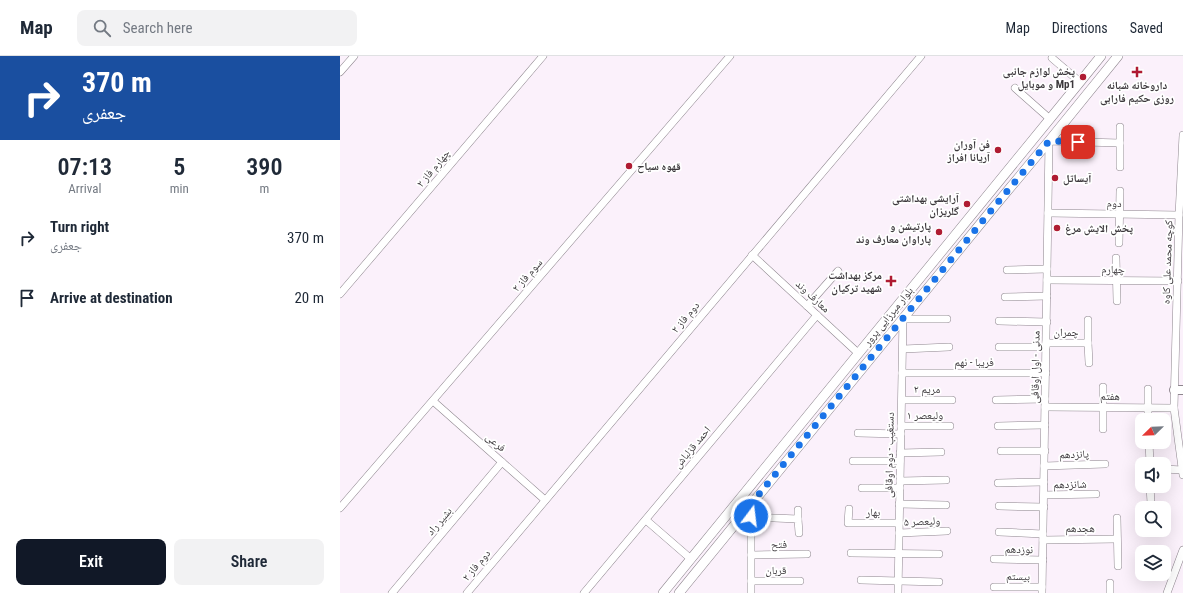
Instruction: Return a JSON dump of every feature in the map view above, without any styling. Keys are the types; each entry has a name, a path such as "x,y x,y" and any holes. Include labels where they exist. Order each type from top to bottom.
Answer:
{"main road":[{"name":"بلوار میرزایی پرور","path":"663,593 1101,56"},
{"name":"بلوار میرزایی پرور","path":"679,593 1118,56"}],"street":[{"path":"340,72 354,56"},
{"name":"چهارم فاز ۲","path":"340,294 543,56"},
{"name":"سوم فاز ۲","path":"340,508 730,56"},
{"name":"دوم فاز ۲","path":"467,593 921,56"},
{"path":"1052,58 1080,82"},
{"path":"1015,88 1050,119"},
{"path":"1120,127 1120,167"},
{"name":"کوچه محمد علی کاوه","path":"1182,472 1174,408 1174,390 1183,135"},
{"path":"1049,141 1120,143"},
{"name":"مدنی - اول اوقافی","path":"1042,590 1049,141"},
{"path":"1119,243 1120,191"},
{"name":"دوم","path":"1048,213 1179,215"},
{"name":"معارف وند","path":"752,255 858,353"},
{"path":"1116,258 1117,301"},
{"path":"1007,270 1047,269"},
{"path":"807,306 838,271"},
{"name":"چهارم","path":"1047,280 1178,281"},
{"path":"1005,297 1047,296"},
{"name":"احمد قزلباش","path":"584,593 817,315"},
{"path":"903,318 947,319"},
{"name":"دستغیب - دوم اوقافی","path":"898,593 903,318"},
{"path":"1088,320 1088,342"},
{"path":"999,321 1047,322"},
{"name":"چمران","path":"999,347 1088,342 1089,363"},
{"path":"903,349 949,348"},
{"name":"فریبا - نهم","path":"902,373 1046,373"},
{"path":"1103,387 1103,429"},
{"path":"1148,389 1148,413"},
{"path":"1174,390 1183,390"},
{"path":"996,400 1045,399"},
{"name":"مریم ۲","path":"902,400 952,400"},
{"name":"فرعی","path":"433,401 545,500"},
{"name":"هفتم","path":"1045,407 1174,408"},
{"path":"998,426 1045,425"},
{"name":"ولیعصر ۱","path":"901,426 950,426"},
{"path":"858,433 901,434"},
{"path":"1001,452 1045,451"},
{"path":"900,453 941,452"},
{"path":"853,461 900,461"},
{"name":"بشیر راد","path":"392,593 502,462"},
{"name":"پانزدهم","path":"1044,466 1105,464"},
{"path":"1171,470 1182,472"},
{"path":"862,488 946,480"},
{"path":"998,482 1044,482"},
{"name":"شانزدهم","path":"1044,495 1096,494"},
{"path":"750,592 751,504"},
{"path":"900,504 946,505"},
{"path":"999,506 1044,507"},
{"name":"بهار","path":"849,509 848,523 899,523"},
{"path":"798,510 799,533"},
{"path":"751,516 798,519"},
{"path":"1117,518 1118,566"},
{"path":"646,520 691,559"},
{"name":"ولیعصر ۵","path":"899,533 947,531"},
{"name":"هجدهم","path":"999,532 1043,537 1118,539"},
{"path":"1167,593 1183,550"},
{"path":"851,553 939,554"},
{"name":"فتح","path":"751,555 807,554"},
{"name":"نوزدهم","path":"994,559 1043,560"},
{"path":"862,580 939,582"},
{"name":"قربان","path":"751,581 800,581"},
{"path":"1110,583 1110,593"},
{"name":"بیستم","path":"994,587 1042,590"}],"place":[{"name":"داروخانه شبانه روزی حکیم فارابی","path":"1137,72"},
{"name":"پخش لوازم جانبی و موبایل Mp1","path":"1083,77"},
{"name":"فن آوران آریانا افراز","path":"998,150"},
{"name":"قهوه سیاح","path":"629,166"},
{"name":"آیساتل","path":"1055,178"},
{"name":"آرایشی بهداشتی گلریزان","path":"967,204"},
{"name":"پخش الایش مرغ","path":"1057,228"},
{"name":"پارتیشن و پاراوان معارف وند","path":"939,232"},
{"name":"مرکز بهداشت شهید ترکیان","path":"891,281"}],"route":[{"path":"751,516 751,504 1049,141 1078,142"}]}
